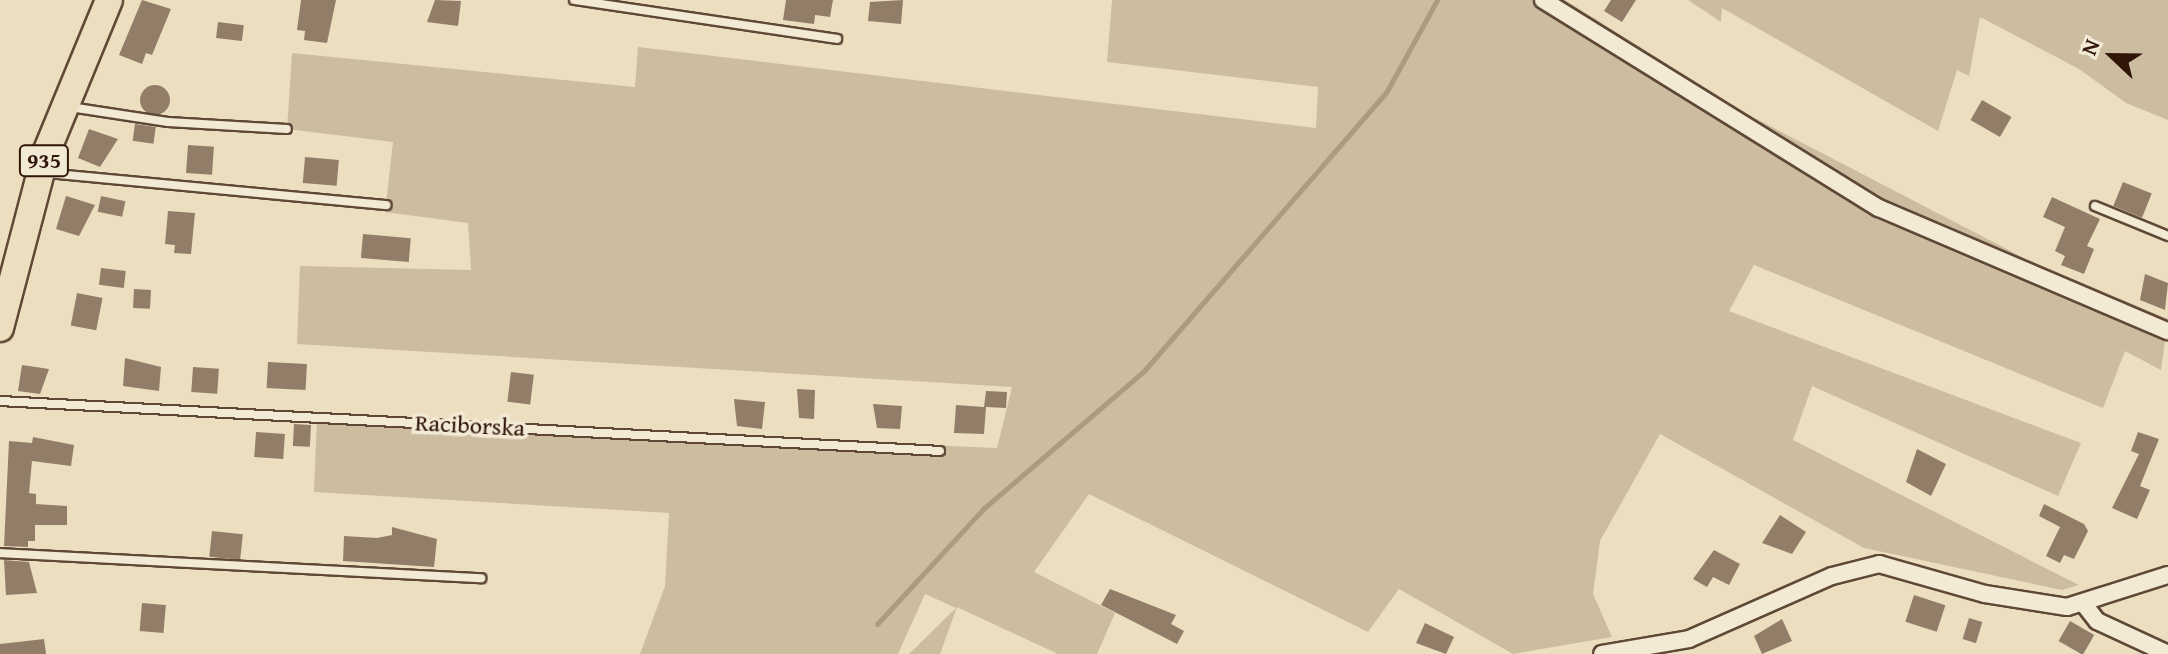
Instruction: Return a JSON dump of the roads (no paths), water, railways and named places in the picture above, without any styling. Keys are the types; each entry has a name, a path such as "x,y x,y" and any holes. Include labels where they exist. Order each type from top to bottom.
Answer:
{"main road":[{"name":"935","path":"0,328 41,172 109,0"}],"street":[{"path":"1543,0 1879,208 2168,331"},
{"path":"1602,654 1689,639 1832,576 1879,564 1985,594 2083,603 2168,575"},
{"path":"2083,603 2097,621 2168,654"}],"lane":[{"path":"574,0 837,39"},
{"path":"66,106 168,122 287,129"},
{"path":"41,172 386,205"},
{"path":"2095,206 2168,236"},
{"name":"Raciborska","path":"0,401 940,451"},
{"path":"0,553 481,578"}],"waterway":[{"path":"877,624 983,509 1143,372 1387,91 1437,0"}]}
